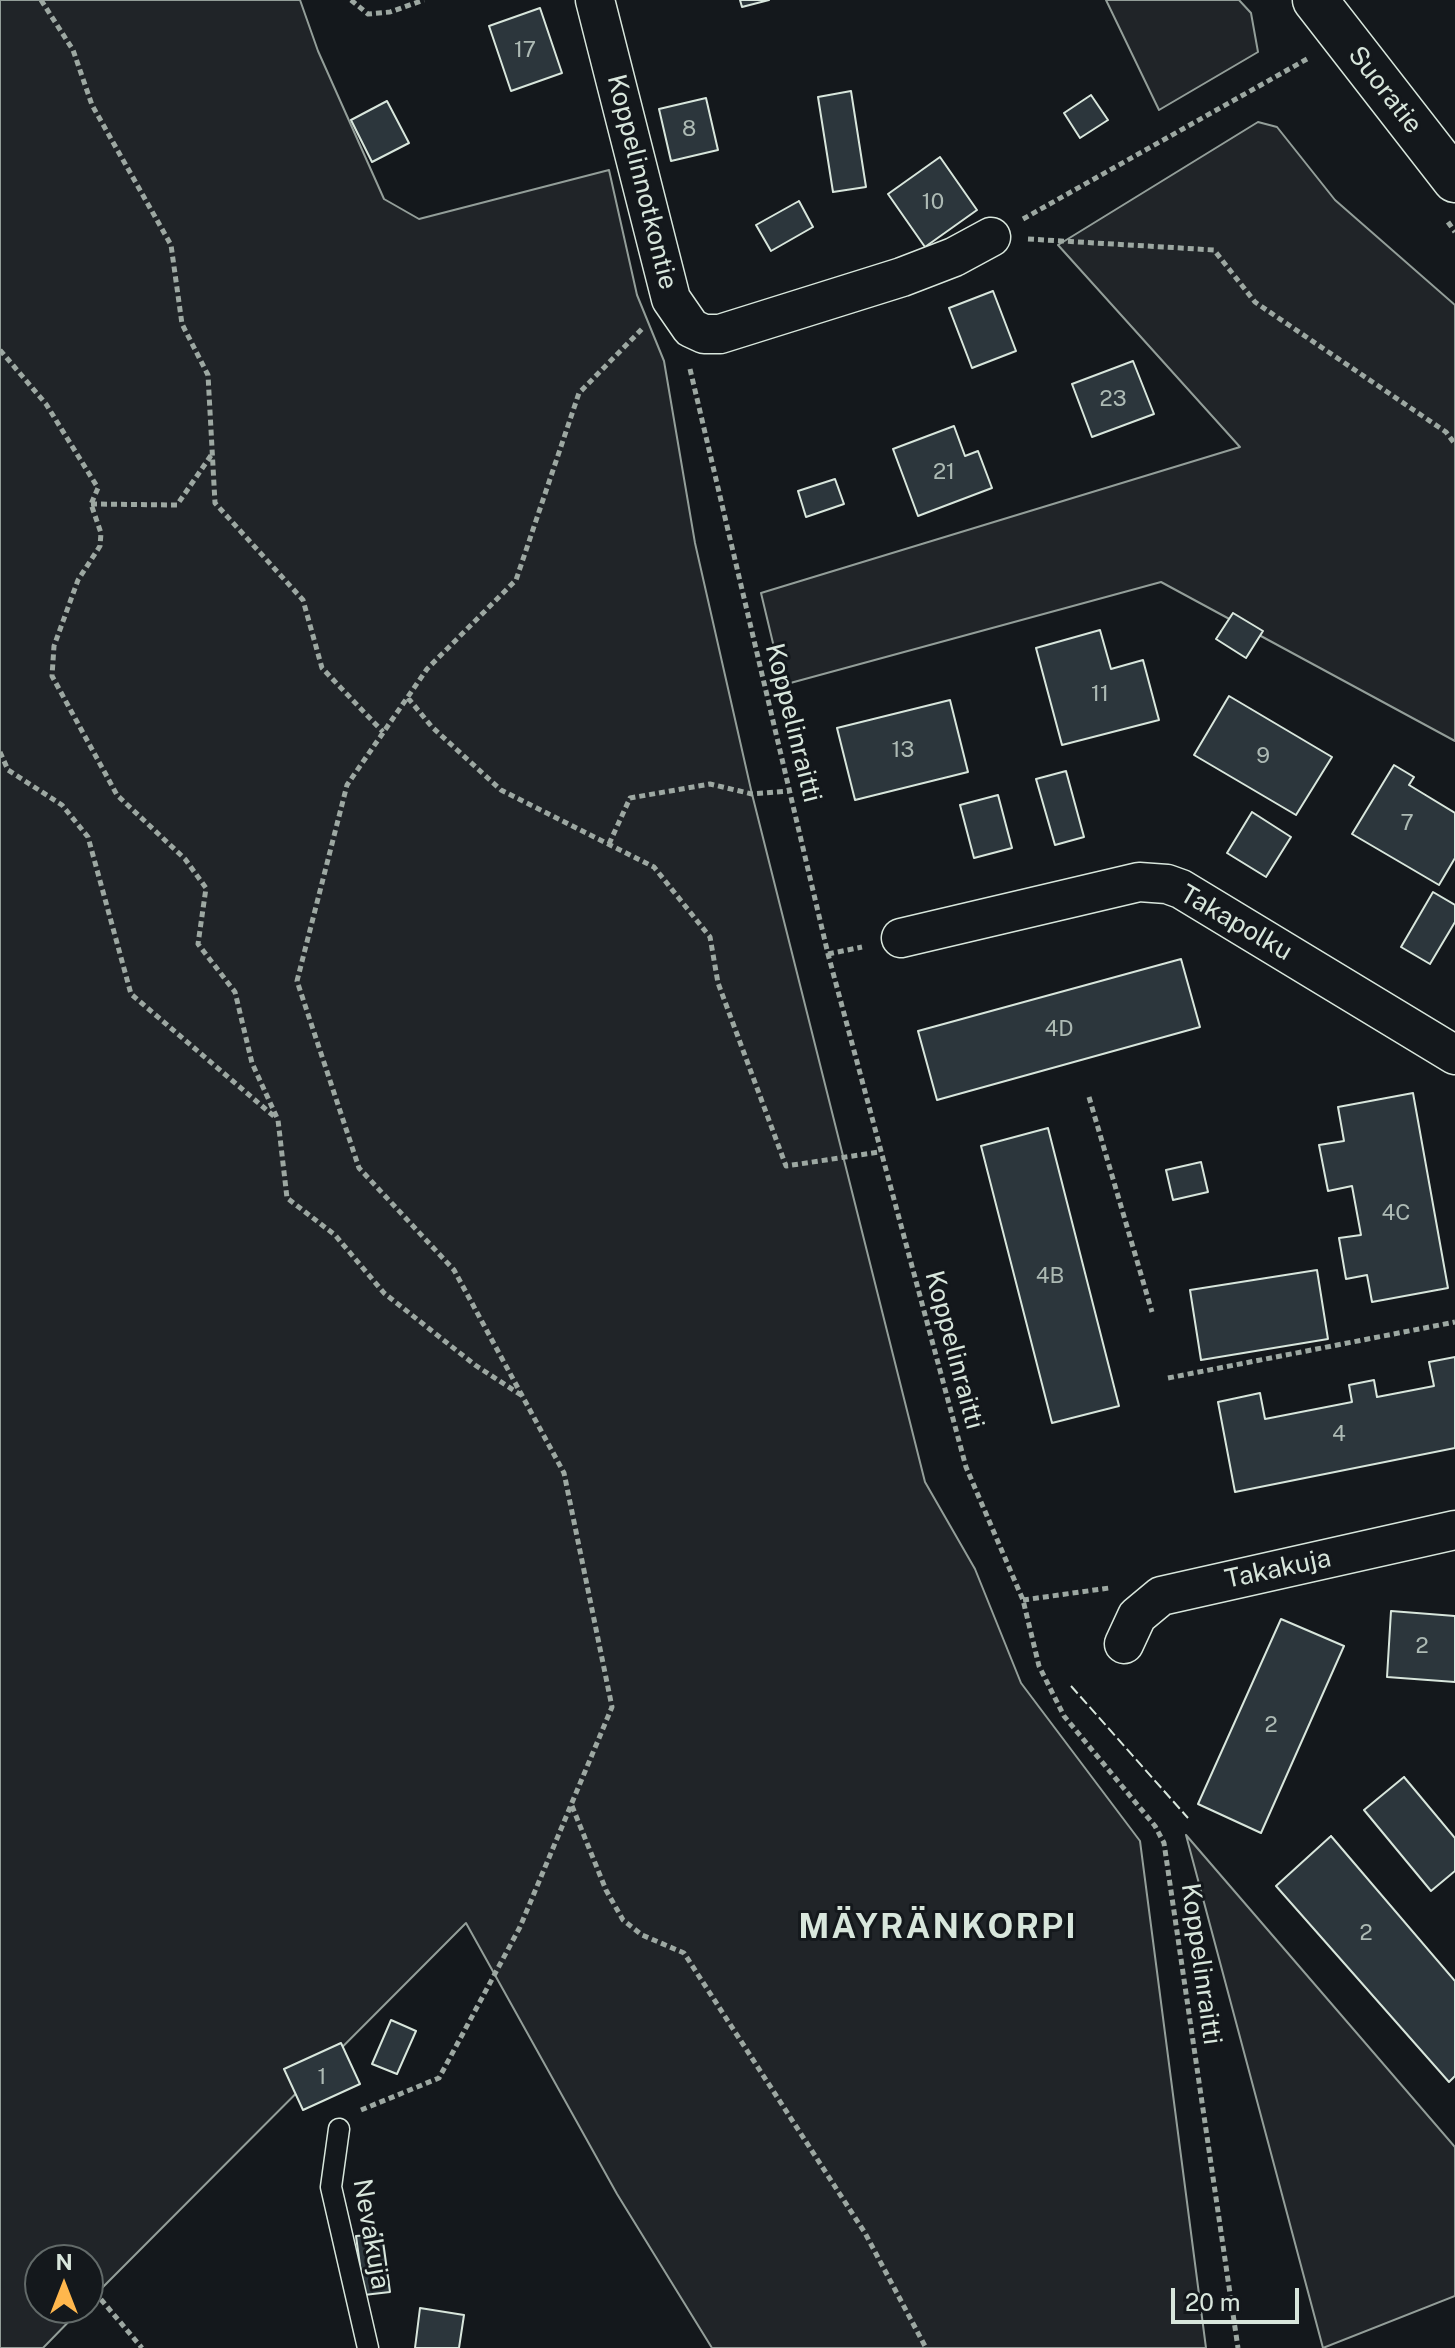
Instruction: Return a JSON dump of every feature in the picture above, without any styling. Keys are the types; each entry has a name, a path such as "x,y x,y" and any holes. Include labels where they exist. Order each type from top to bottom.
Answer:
{"street":[{"name":"Koppelinnotkontie","path":"595,0 681,313"},
{"name":"Suoratie","path":"1315,0 1455,180"},
{"path":"681,313 704,334 720,334 902,277 954,257 991,237"},
{"name":"Takapolku","path":"901,938 1139,882 1167,884 1181,889 1455,1055"},
{"name":"Takakuja","path":"1161,1596 1455,1530"},
{"path":"1124,1644 1137,1616 1161,1596"}],"lane":[{"name":"Nevakuja","path":"339,2129 331,2187 368,2348"}],"path":[{"path":"41,0 73,50 92,105 171,245 182,324 208,375 215,503 303,600 322,668 383,732"},
{"path":"351,0 368,14 390,12 424,0"},
{"path":"991,237 1318,53"},
{"path":"991,237 1214,250 1255,302 1446,432 1455,444"},
{"path":"339,2129 367,2105 439,2078 520,1927 612,1707 564,1473 454,1270 359,1168 297,981 347,785 427,669 516,580 579,393 681,313"},
{"name":"Koppelinraitti","path":"681,313 690,377 789,791 879,1152 966,1467 1023,1600 1039,1666 1064,1716 1155,1826 1164,1843 1238,2348"},
{"path":"0,350 46,404 98,488 91,504 101,533 100,546 78,580 59,633 52,676 117,795 185,859 206,888 198,944 235,992 252,1063 278,1120 287,1198 335,1235 384,1293 475,1365 522,1395"},
{"path":"91,504 177,505 212,453"},
{"path":"408,698 432,727 501,790 654,867 710,937 718,983 786,1166 879,1152"},
{"path":"0,752 8,770 62,805 88,837 131,994 278,1120"},
{"path":"609,844 630,798 710,784 752,794 789,791"},
{"path":"1089,1097 1152,1312"},
{"path":"1168,1378 1455,1322"},
{"path":"1023,1600 1101,1588 1124,1588 1161,1596"},
{"path":"571,1804 606,1890 623,1920 642,1935 684,1953 865,2233 926,2348"},
{"path":"104,2303 142,2348"}],"shaded area":[{"path":"0,0 300,0 318,51 384,199 419,219 609,170 637,295 664,361 695,543 752,794 925,1482 975,1569 1021,1683 1140,1841 1206,2348 712,2348 617,2194 466,1923 104,2286 104,2244 24,2244 24,2324 66,2324 43,2348 0,2348"},
{"path":"1106,0 1239,0 1251,13 1258,52 1159,110"},
{"path":"1258,122 1277,127 1335,200 1455,305 1455,741 1161,582 783,685 761,593 1240,447 1058,245"},
{"path":"1186,1835 1455,2147 1455,2296 1323,2348"}],"building":[{"path":"740,0 769,0 742,7"},
{"path":"540,8 562,73 511,91 489,26"},
{"path":"851,91 866,187 833,192 818,97"},
{"path":"1091,95 1108,120 1080,138 1064,113"},
{"path":"706,98 718,150 671,161 659,109"},
{"path":"387,101 409,143 372,162 351,120"},
{"path":"940,157 977,210 925,247 888,194"},
{"path":"799,201 813,227 771,251 756,225"},
{"path":"993,291 1016,351 972,368 949,308"},
{"path":"1133,361 1154,414 1092,437 1072,384"},
{"path":"954,426 965,456 978,451 992,488 918,516 893,449"},
{"path":"835,479 844,504 806,517 798,491"},
{"path":"1233,613 1263,631 1246,658 1216,639"},
{"path":"1100,630 1111,669 1143,660 1159,720 1062,745 1036,648"},
{"path":"1229,696 1332,757 1296,815 1194,755"},
{"path":"950,700 968,772 855,800 837,728"},
{"path":"1394,765 1414,777 1409,785 1455,813 1455,858 1439,885 1352,834"},
{"path":"1066,771 1084,837 1055,845 1036,779"},
{"path":"998,795 1012,848 974,858 960,805"},
{"path":"1252,812 1291,837 1266,877 1227,853"},
{"path":"1433,892 1455,905 1455,922 1430,964 1401,947"},
{"path":"1181,959 1200,1027 937,1100 918,1031"},
{"path":"1413,1093 1448,1288 1372,1302 1367,1275 1346,1279 1339,1238 1361,1235 1352,1186 1328,1191 1319,1145 1344,1141 1338,1107"},
{"path":"1048,1128 1119,1406 1052,1423 981,1146"},
{"path":"1201,1162 1208,1192 1173,1200 1166,1170"},
{"path":"1317,1270 1328,1339 1201,1360 1190,1290"},
{"path":"1455,1357 1455,1448 1235,1492 1218,1402 1260,1393 1265,1419 1352,1402 1349,1385 1374,1380 1377,1397 1434,1386 1429,1362"},
{"path":"1391,1611 1455,1616 1455,1682 1387,1677"},
{"path":"1281,1619 1344,1646 1261,1833 1198,1804"},
{"path":"1404,1777 1455,1838 1455,1871 1431,1891 1364,1810"},
{"path":"1331,1836 1455,1981 1455,2076 1449,2082 1276,1886"},
{"path":"391,2020 416,2031 397,2074 372,2064"},
{"path":"341,2043 360,2084 303,2110 284,2069"},
{"path":"382,2234 390,2292 364,2295 356,2236"},
{"path":"420,2308 464,2315 459,2348 415,2348"}],"fence":[{"path":"1071,1686 1188,1818"}],"district":[{"name":"MÄYRÄNKORPI","path":"938,1928"}]}
